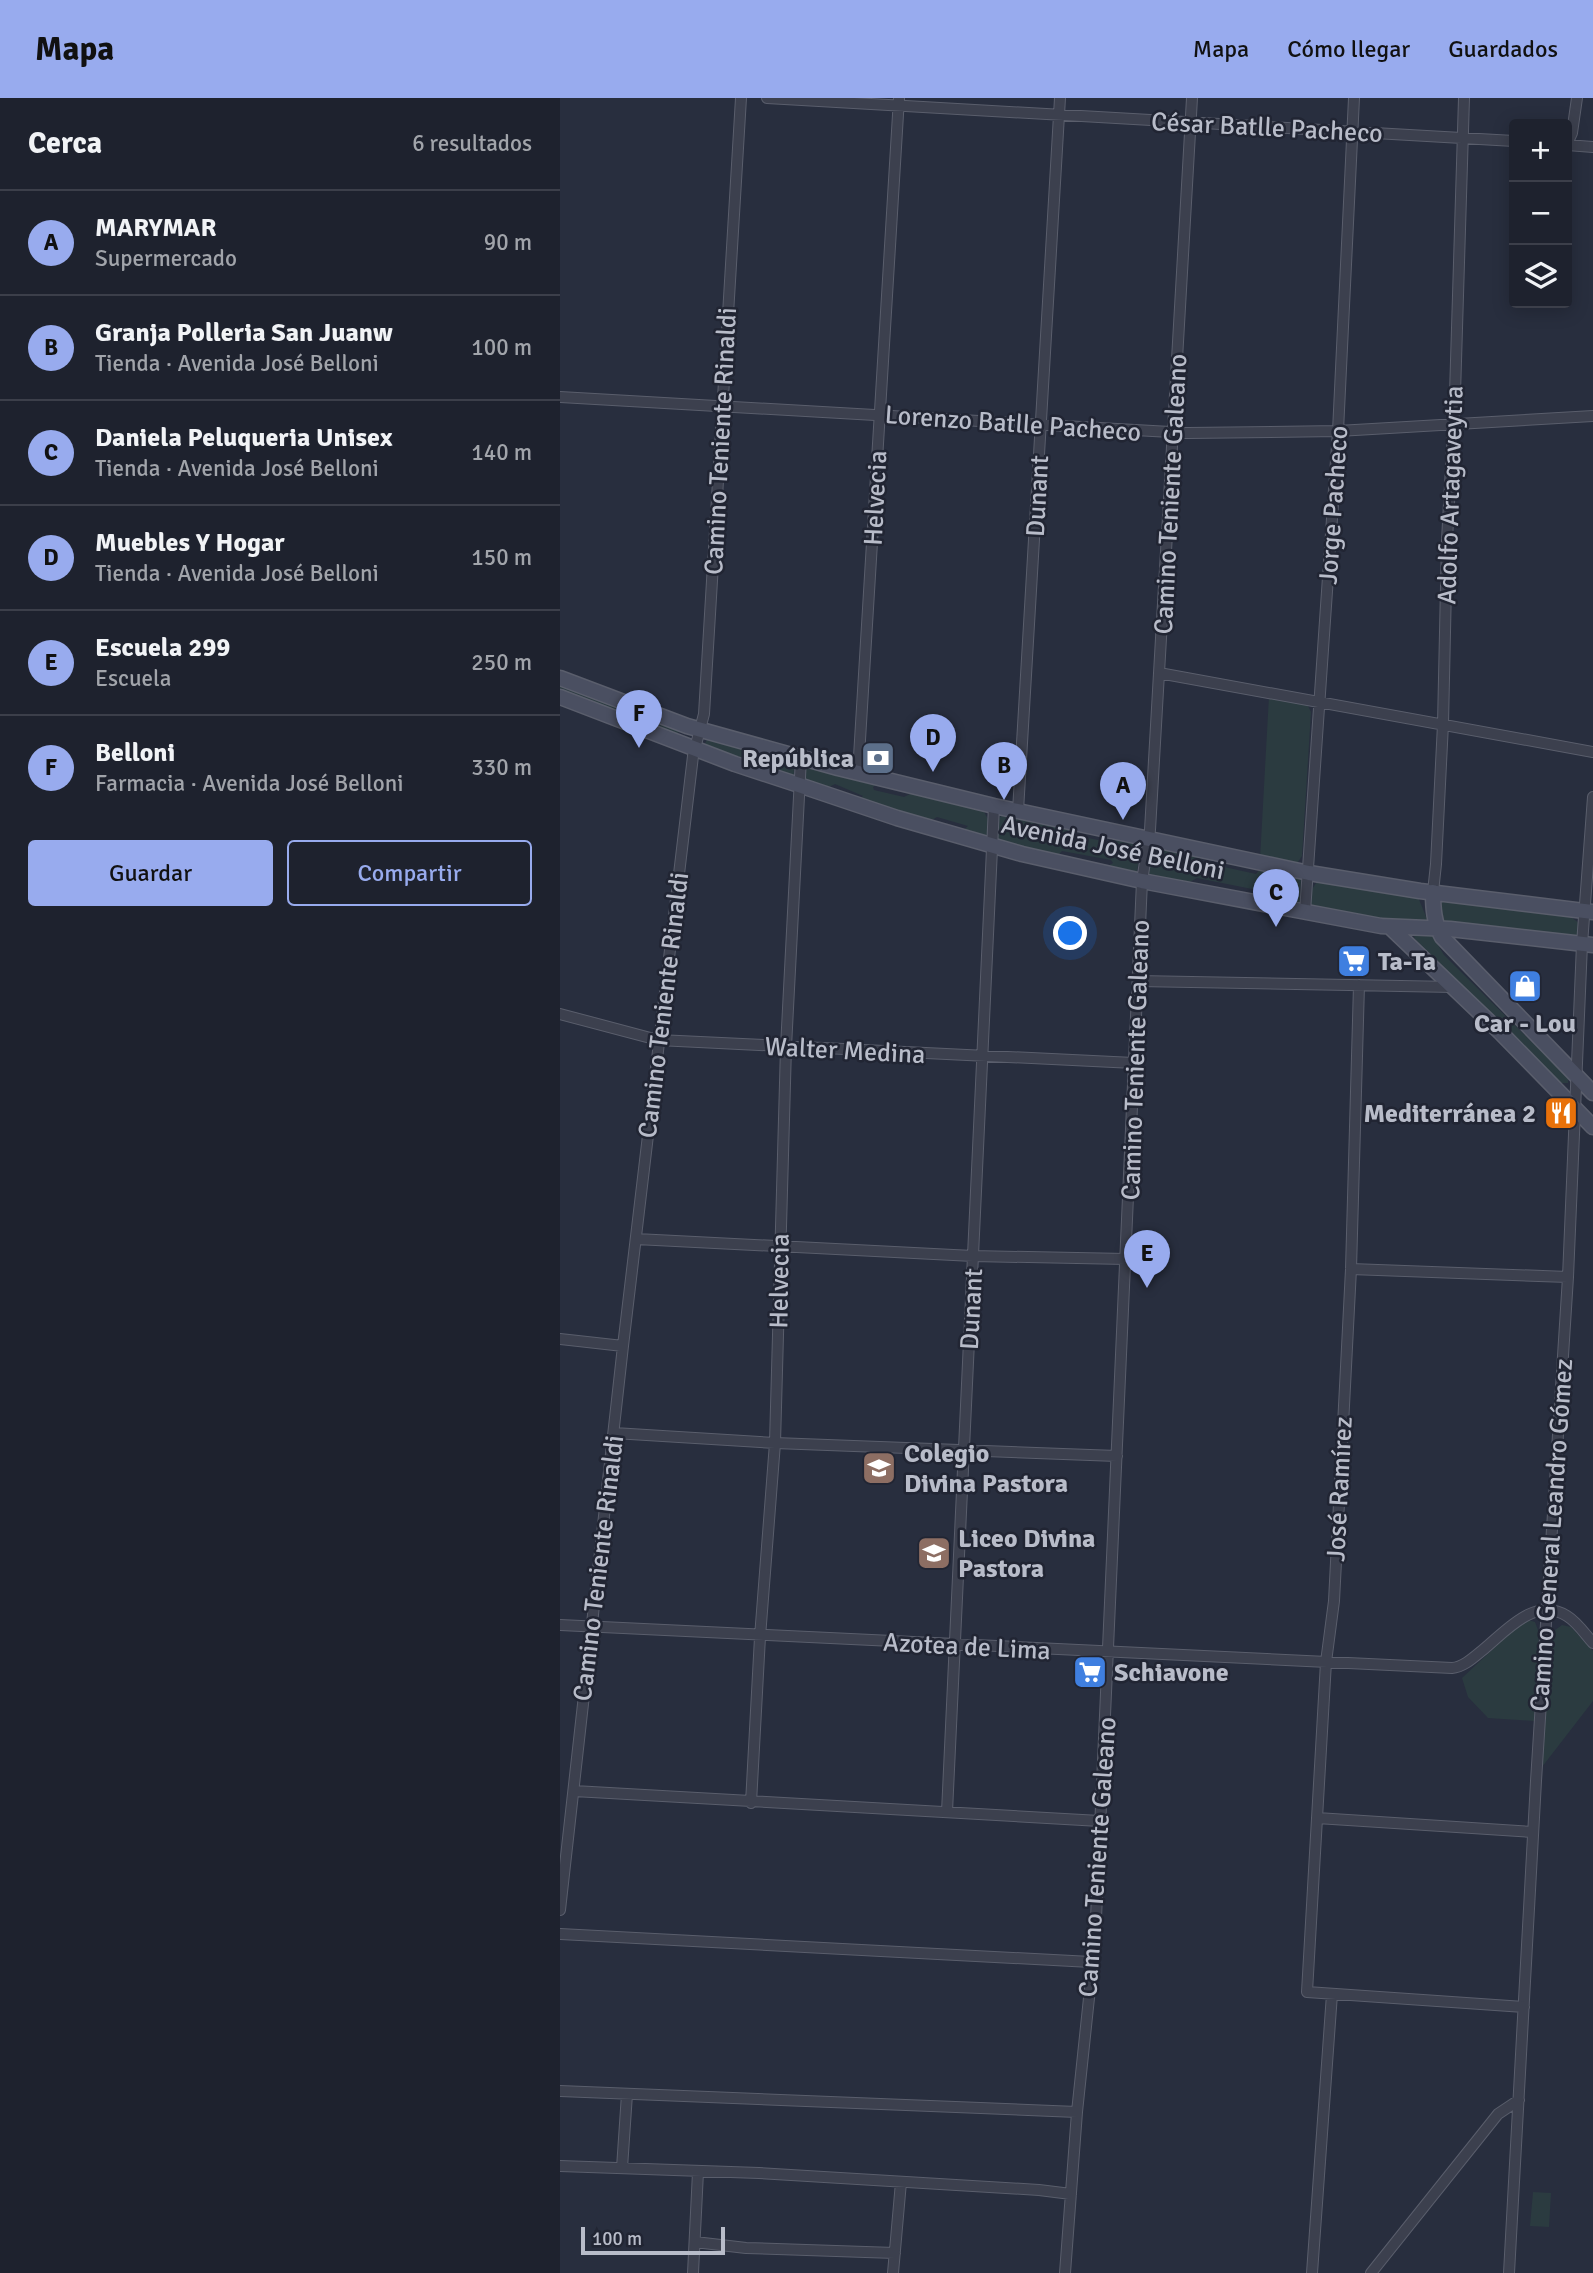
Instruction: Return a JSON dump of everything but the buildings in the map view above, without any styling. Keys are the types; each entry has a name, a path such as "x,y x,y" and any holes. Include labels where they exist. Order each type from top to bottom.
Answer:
{"main road":[{"name":"Avenida José Belloni","path":"560,678 701,730 858,773 994,806 1309,873 1433,892 1589,911"},
{"name":"Avenida José Belloni","path":"560,696 799,785 992,846 1142,881 1391,928 1437,929 1588,945"},
{"path":"1433,892 1437,929 1457,955 1593,1093"},
{"path":"1391,928 1454,987 1593,1127"}],"street":[{"name":"Camino Teniente Rinaldi","path":"560,1910 658,1040 694,748 704,714 741,98"},
{"name":"César Batlle Pacheco","path":"767,98 899,102 1058,115 1509,141"},
{"name":"Dunant","path":"1018,811 1060,98"},
{"name":"Camino Teniente Galeano","path":"1065,2273 1077,2112 1095,1941 1142,881 1148,839 1159,673 1192,98"},
{"name":"Jorge Pacheco","path":"1305,912 1338,431 1354,98"},
{"name":"Adolfo Artagaveytia","path":"1433,892 1443,723 1464,98"},
{"path":"1572,133 1577,98"},
{"name":"Helvecia","path":"858,773 899,102"},
{"path":"1572,144 1593,146"},
{"name":"Lorenzo Batlle Pacheco","path":"560,397 1174,432 1338,431 1593,416"},
{"path":"1159,673 1593,752"},
{"name":"Helvecia","path":"751,1803 775,1443 786,1047 801,758"},
{"name":"Camino General Leandro Gómez","path":"1509,2273 1533,1832 1568,1277 1577,1076 1588,945 1593,797"},
{"name":"Dunant","path":"947,1812 994,806"},
{"path":"1138,981 1454,987"},
{"name":"José Ramírez","path":"1332,1994 1307,1992 1326,1662 1334,1601 1351,1269 1359,985"},
{"name":"Walter Medina","path":"560,1014 658,1040 1134,1063"},
{"path":"636,1239 973,1256 1126,1259"},
{"path":"1351,1269 1568,1277"},
{"path":"560,1339 623,1346"},
{"path":"614,1433 775,1443 1117,1456"},
{"path":"1547,1610 1570,1617 1593,1643"},
{"name":"Azotea de Lima","path":"560,1625 760,1637 1458,1667 1526,1615 1547,1610"},
{"path":"573,1791 1100,1821"},
{"path":"1317,1818 1533,1832"},
{"path":"560,1934 1091,1962"},
{"path":"1312,2273 1332,1994 1524,2007"},
{"path":"560,2091 1077,2112"},
{"path":"622,2168 628,2094"},
{"path":"1371,2273 1498,2114 1519,2100"},
{"path":"560,2166 759,2173 1071,2194"},
{"path":"693,2273 698,2172"},
{"path":"893,2273 901,2182"},
{"path":"695,2242 747,2248 895,2253"}],"shaded area":[{"path":"560,683 680,730 675,735 560,692"},
{"path":"1269,696 1303,704 1308,706 1311,712 1302,856 1296,865 1260,859"},
{"path":"709,735 793,761 794,774 789,777 704,746"},
{"path":"808,765 880,782 873,787 874,790 904,797 914,792 983,810 988,819 987,835 985,837 960,833 968,826 937,817 927,823 856,801 863,796 835,784 825,789 806,783 802,778 804,767"},
{"path":"1002,815 1081,828 1073,835 1108,842 1118,836 1138,842 1140,851 1137,871 1134,873 1104,868 1113,863 1111,860 1062,851 1056,857 998,840 997,821"},
{"path":"1156,845 1202,855 1197,861 1256,874 1262,867 1301,877 1300,904 1251,896 1257,890 1197,878 1188,883 1150,876 1148,871 1151,849"},
{"path":"1318,880 1418,897 1427,919 1425,923 1357,918 1353,913 1314,908 1311,904 1311,891"},
{"path":"1444,899 1571,917 1579,923 1577,936 1443,923 1440,905"},
{"path":"1416,934 1432,935 1444,955 1568,1078 1568,1083 1561,1083 1415,939"},
{"path":"1522,1622 1535,1622 1539,1633 1534,1721 1488,1718 1468,1697 1462,1678"},
{"path":"1562,1625 1571,1627 1593,1651 1593,1701 1542,1767 1551,1633"},
{"path":"1533,2192 1551,2193 1549,2227 1530,2226"}],"place":[{"name":"Belloni","path":"639,748"},
{"name":"República","path":"878,758"},
{"name":"Muebles Y Hogar","path":"933,772"},
{"name":"Granja Polleria San Juanw","path":"1004,800"},
{"name":"MARYMAR","path":"1123,820"},
{"name":"Daniela Peluqueria Unisex","path":"1276,927"},
{"name":"Ta-Ta","path":"1354,961"},
{"name":"Car - Lou","path":"1525,986"},
{"name":"Mediterránea 2","path":"1561,1113"},
{"name":"Escuela 299","path":"1147,1288"},
{"name":"Colegio Divina Pastora","path":"879,1468"},
{"name":"Liceo Divina Pastora","path":"934,1553"},
{"name":"Schiavone","path":"1090,1672"}]}
